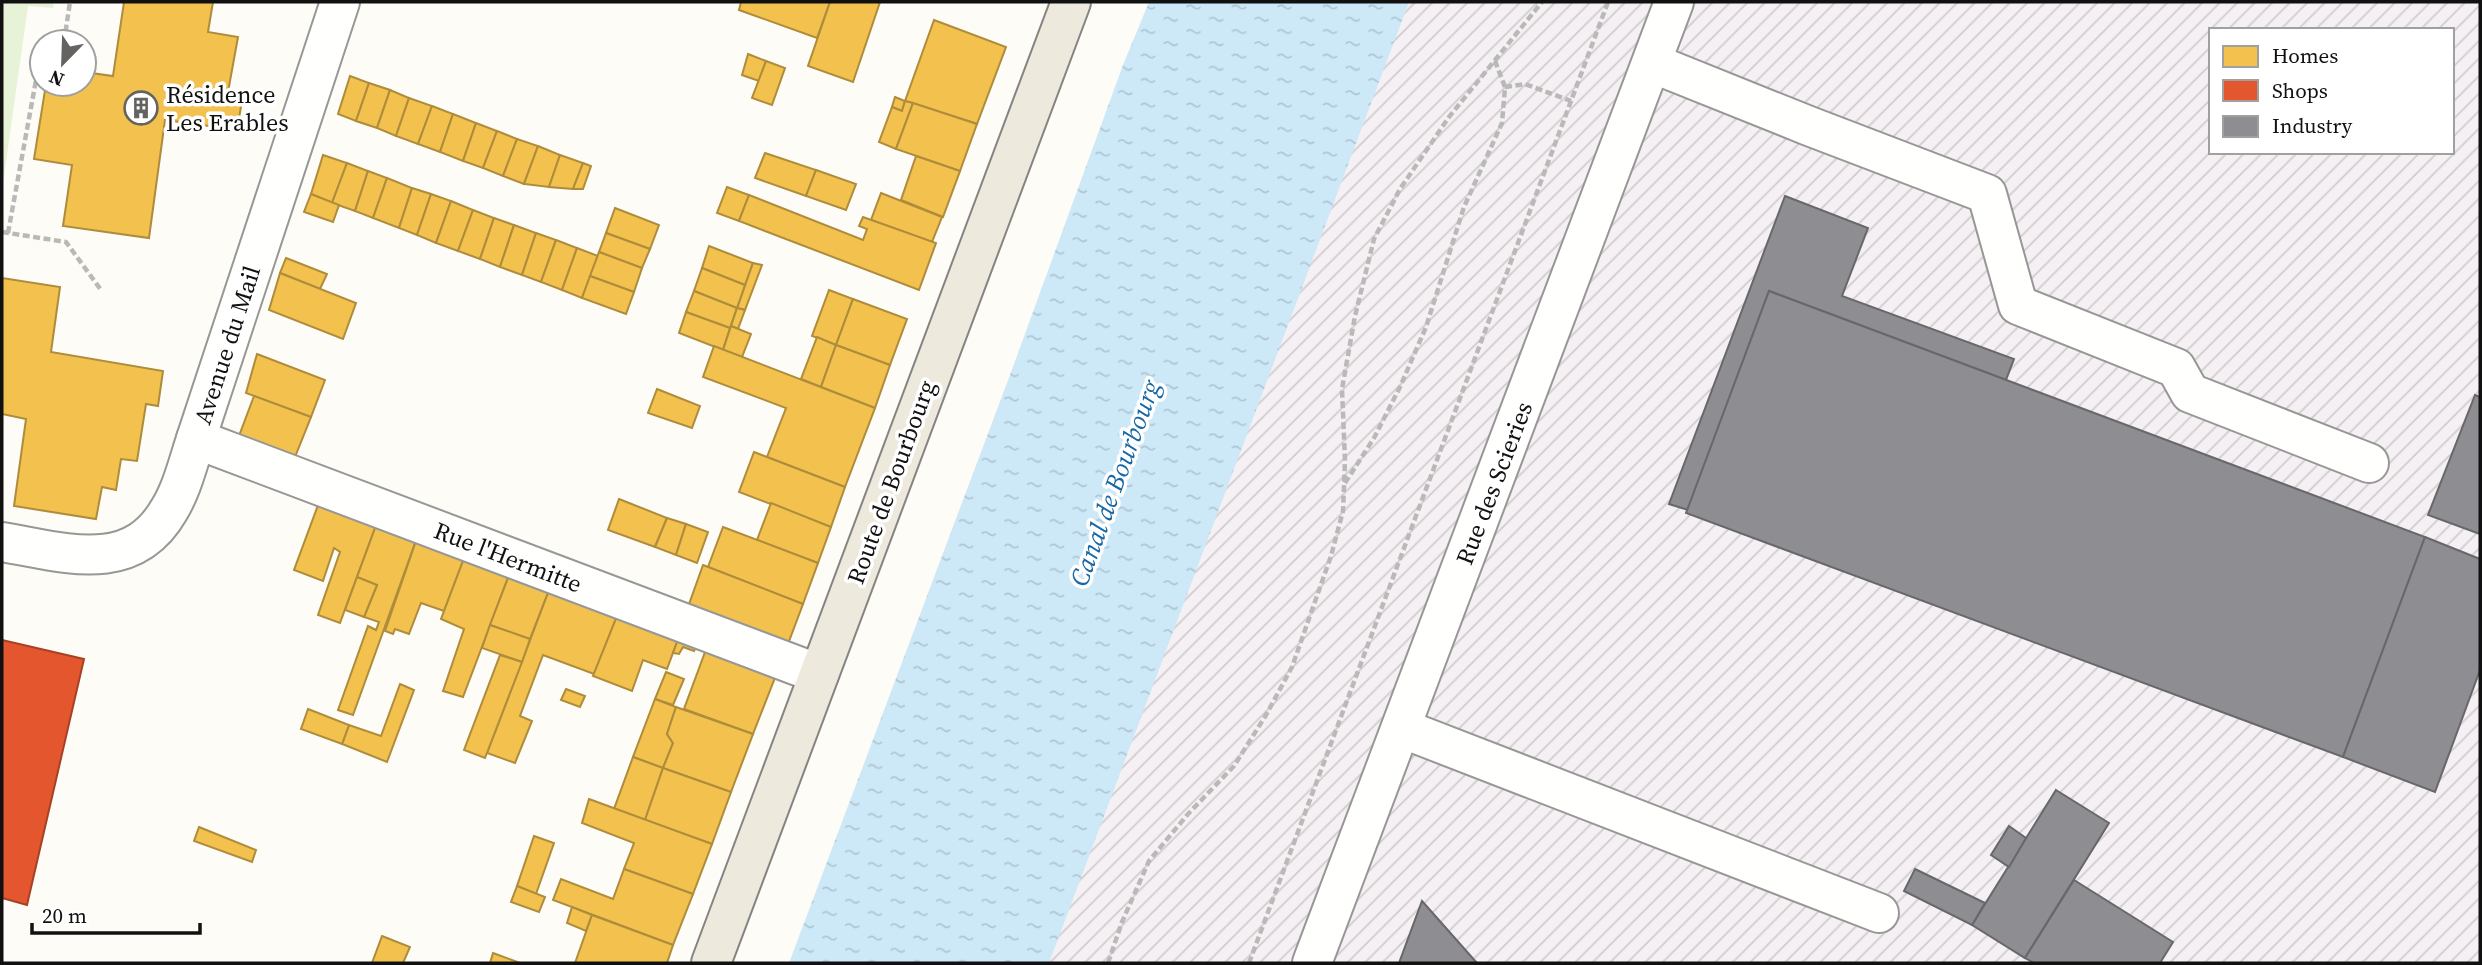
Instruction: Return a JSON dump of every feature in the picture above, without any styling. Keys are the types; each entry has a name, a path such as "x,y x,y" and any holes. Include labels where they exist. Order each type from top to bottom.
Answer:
{"main road":[{"name":"Route de Bourbourg","path":"711,963 1071,2"}],"street":[{"name":"Avenue du Mail","path":"2,542 75,554 101,555 126,550 141,543 168,512 179,490 340,2"},
{"name":"Rue des Scieries","path":"1312,963 1674,2"},
{"path":"1652,62 1987,194 2018,305 2176,368 2190,393 2369,463"},
{"name":"Rue l'Hermitte","path":"196,439 819,674"},
{"path":"1401,728 1879,913"}],"path":[{"path":"66,28 70,2"},
{"path":"1108,963 1122,922 1149,861 1188,814 1234,766 1292,667 1331,556 1343,511 1342,389 1355,316 1374,239 1399,189 1449,117 1542,2"},
{"path":"1249,963 1608,2"},
{"path":"1344,483 1374,438 1401,387 1426,327 1464,206 1502,124 1505,87 1495,61"},
{"path":"1505,87 1525,83 1571,101"},
{"path":"8,233 33,98"},
{"path":"2,232 66,242 101,290"}],"shaded area":[{"path":"1332,2 2480,2 2480,963 1011,963"}],"green space":[{"path":"2,2 54,2 53,8 28,6 2,190"}],"water":[{"name":"Canal de Bourbourg","path":"1149,2 1409,2 1049,963 789,963 1010,375 1123,65"}],"building: Homes":[{"name":"Résidence Les Erables","path":"124,2 213,2 208,32 238,37 228,92 243,95 237,130 165,120 149,238 63,226 72,165 34,159 44,98 98,98 98,74 113,76"},
{"path":"741,2 830,2 817,38 739,10"},
{"path":"830,2 880,2 853,82 808,66"},
{"path":"934,20 1006,47 977,124 905,101"},
{"path":"748,54 766,61 759,81 742,75"},
{"path":"766,61 785,68 772,105 752,98"},
{"path":"350,76 369,83 356,121 338,114"},
{"path":"369,83 390,90 377,128 356,121"},
{"path":"390,90 409,98 396,136 377,128"},
{"path":"895,97 905,101 902,111 892,107"},
{"path":"409,98 432,106 418,144 396,136"},
{"path":"905,101 913,103 896,149 879,142 892,107 902,111"},
{"path":"913,103 977,124 960,171 896,149"},
{"path":"432,106 453,114 440,152 418,144"},
{"path":"453,114 476,123 463,161 440,152"},
{"path":"476,123 497,131 483,168 463,161"},
{"path":"497,131 517,139 503,176 483,168"},
{"path":"517,139 538,146 524,184 503,176"},
{"path":"538,146 560,155 549,187 524,184"},
{"path":"765,153 816,170 806,196 755,178"},
{"path":"323,155 347,163 332,203 311,194"},
{"path":"560,155 583,163 573,189 549,187"},
{"path":"916,156 960,171 943,217 901,200"},
{"path":"347,163 368,171 355,211 332,203"},
{"path":"583,163 591,166 583,189 573,189"},
{"path":"816,170 856,184 846,210 806,196"},
{"path":"368,171 387,178 373,218 355,211"},
{"path":"387,178 412,188 399,228 373,218"},
{"path":"727,187 749,195 739,221 717,213"},
{"path":"412,188 431,194 417,235 399,228"},
{"path":"881,193 942,217 932,242 871,220"},
{"path":"311,194 339,205 333,222 304,212"},
{"path":"431,194 451,201 436,243 417,235"},
{"path":"749,195 863,240 867,229 859,226 863,217 936,243 919,290 739,221"},
{"path":"451,201 473,210 458,251 436,243"},
{"path":"615,208 659,225 650,249 606,233"},
{"path":"473,210 494,218 480,259 458,251"},
{"path":"494,218 514,225 500,267 480,259"},
{"path":"514,225 536,233 522,275 500,267"},
{"path":"536,233 556,240 541,282 522,275"},
{"path":"606,233 650,249 642,268 599,252"},
{"path":"556,240 577,248 562,290 541,282"},
{"path":"709,246 753,263 745,285 702,268"},
{"path":"577,248 598,256 582,298 562,290"},
{"path":"599,252 642,268 634,292 590,276"},
{"path":"286,258 327,274 320,289 280,273"},
{"path":"753,263 762,265 745,310 737,308"},
{"path":"702,268 745,285 737,308 694,291"},
{"path":"280,273 356,303 343,339 269,310"},
{"path":"590,276 634,292 626,314 582,298"},
{"path":"2,278 60,287 51,352 163,371 158,406 146,404 137,461 121,459 116,490 102,487 96,519 14,506 26,419 2,414"},
{"path":"829,290 853,299 836,345 812,336"},
{"path":"694,291 737,308 730,328 686,312"},
{"path":"853,299 907,319 890,365 836,345"},
{"path":"737,308 745,310 738,329 731,326"},
{"path":"686,312 730,328 723,350 679,333"},
{"path":"731,326 751,334 742,357 723,350"},
{"path":"817,337 836,345 821,387 801,379"},
{"path":"836,345 890,365 875,408 821,387"},
{"path":"714,346 875,408 845,487 767,457 786,408 703,377"},
{"path":"257,354 325,380 311,417 246,393"},
{"path":"657,389 700,406 692,428 648,413"},
{"path":"254,396 311,417 295,457 239,436"},
{"path":"754,452 845,487 831,527 739,492"},
{"path":"321,497 378,520 340,623 318,615 340,552 334,548 323,581 294,570"},
{"path":"619,499 667,518 655,547 608,530"},
{"path":"771,503 831,527 818,563 757,540"},
{"path":"667,518 686,524 676,555 655,547"},
{"path":"378,520 418,535 353,715 338,710 368,626 376,630 379,622 364,617 377,585 357,577"},
{"path":"686,524 708,532 697,563 676,555"},
{"path":"723,527 818,563 803,604 708,567"},
{"path":"418,535 466,553 444,611 421,603 409,634 395,629 393,634 385,631"},
{"path":"466,553 511,570 463,697 443,691 464,629 441,619"},
{"path":"703,565 803,604 788,644 688,607"},
{"path":"511,570 551,585 530,639 490,625"},
{"path":"357,577 377,585 364,617 345,610"},
{"path":"551,585 619,611 594,674 543,655 520,716 532,721 515,763 487,753"},
{"path":"619,611 680,634 667,669 643,660 632,691 593,676"},
{"path":"490,625 530,639 522,662 482,648"},
{"path":"680,634 699,641 694,651 683,647 679,654 673,653"},
{"path":"708,644 778,670 753,734 684,709"},
{"path":"500,655 522,662 485,758 464,750"},
{"path":"666,672 684,679 673,705 655,699"},
{"path":"400,684 414,690 387,762 342,744 349,725 381,736"},
{"path":"566,689 585,696 580,707 561,700"},
{"path":"655,699 676,707 667,734 673,743 663,768 633,757"},
{"path":"676,707 753,734 731,792 663,768 673,743 667,734"},
{"path":"308,709 349,725 342,744 301,729"},
{"path":"633,757 663,768 645,820 614,809"},
{"path":"663,768 731,792 712,844 645,820"},
{"path":"589,799 712,844 693,894 624,869 634,843 582,823"},
{"path":"199,827 256,850 252,862 194,841"},
{"path":"534,836 554,843 536,894 517,886"},
{"path":"624,869 693,894 673,945 553,900 561,879 613,899"},
{"path":"517,886 545,897 539,912 511,902"},
{"path":"572,907 592,915 586,931 567,923"},
{"path":"592,915 673,945 667,963 575,963"},
{"path":"382,936 410,947 403,963 372,963"},
{"path":"493,953 520,963 490,963"}],"building: Shops":[{"path":"2,640 84,659 27,905 2,898"}],"building: Industry":[{"path":"1785,196 1868,228 1842,296 2014,359 2006,380 1769,291 1688,510 1669,504"},
{"path":"1769,291 2425,537 2343,757 1686,513"},
{"path":"2475,395 2480,397 2480,534 2428,515"},
{"path":"2425,537 2480,559 2480,670 2435,792 2343,757"},
{"path":"2056,790 2109,823 2025,958 1972,925"},
{"path":"2009,826 2026,838 2009,867 1991,855"},
{"path":"1915,869 1985,903 1972,925 1904,891"},
{"path":"2074,880 2173,942 2160,963 2034,963 2025,958"},
{"path":"1422,901 1477,963 1399,963"}],"place":[{"name":"Résidence Les Erables","path":"141,108"}]}
